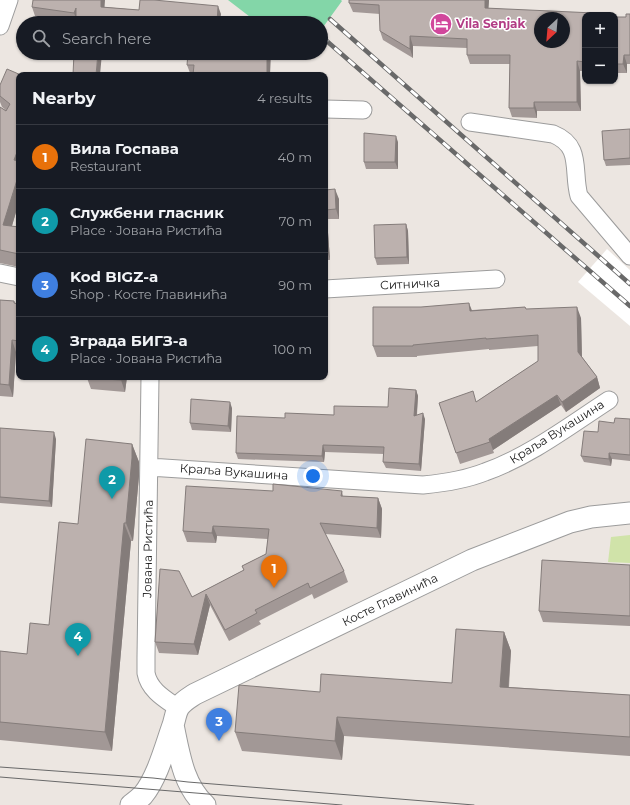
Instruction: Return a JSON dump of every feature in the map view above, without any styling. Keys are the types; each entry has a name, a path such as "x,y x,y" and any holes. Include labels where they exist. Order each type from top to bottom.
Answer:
{"street":[{"path":"0,26 9,0"},
{"path":"328,110 363,110"},
{"path":"470,122 553,134 561,137 567,142 576,162 576,186 579,196 630,256"},
{"path":"0,273 16,276"},
{"name":"Ситничка","path":"328,289 496,279"},
{"name":"Јована Ристића","path":"150,380 146,674 149,683 176,717"},
{"name":"Краља Вукашина","path":"149,467 423,485 445,483 471,477 505,465 547,441 609,400"},
{"name":"Косте Главинића","path":"131,805 148,789 176,717 184,701 195,694 472,560 570,522 591,516 630,513"},
{"path":"176,717 181,760 188,782 194,793 204,805"}],"green space":[{"path":"228,0 342,1 328,20 328,16 249,16"},
{"path":"630,535 630,563 608,562 611,537"}],"pier":[{"path":"607,249 630,270 630,326 578,282"}],"building":[{"path":"33,0 101,0 101,7 139,10 140,0 218,6 217,16 76,16 76,8 74,13 32,7"},
{"path":"349,0 485,0 485,8 582,12 582,62 577,61 577,102 534,102 534,108 509,108 510,55 467,55 467,39 410,36 410,49 380,31 379,5 349,3"},
{"path":"626,14 630,14 630,55 624,55 623,64 618,64 618,17 626,17"},
{"path":"74,60 97,60 96,72 73,72"},
{"path":"187,60 267,60 267,72 193,72 194,65 187,65"},
{"path":"7,69 16,73 16,155 14,160 16,160 16,183 3,225 16,227 16,253 0,250 0,107 6,111 10,104 0,96 0,85"},
{"path":"630,129 630,158 604,160 602,131"},
{"path":"364,133 396,136 395,162 364,162"},
{"path":"335,189 336,209 328,210 328,190"},
{"path":"406,224 407,257 375,258 374,225"},
{"path":"0,300 14,301 14,303 16,303 16,341 12,340 9,385 0,384"},
{"path":"469,303 470,311 525,307 526,309 577,307 578,352 597,377 562,402 557,395 489,439 490,442 456,453 439,403 473,391 476,402 538,361 538,335 486,338 413,346 373,346 373,307 421,307"},
{"path":"389,388 416,390 414,416 423,413 419,464 383,462 384,447 323,445 322,456 236,453 237,416 285,418 285,413 334,415 334,406 388,407"},
{"path":"191,399 230,402 228,426 190,423"},
{"path":"615,418 630,419 630,455 609,453 609,459 581,456 584,431 598,432 599,421 614,423"},
{"path":"0,428 54,432 49,501 0,497"},
{"path":"86,439 132,444 126,523 124,523 105,732 0,722 0,651 27,654 30,623 49,625 59,522 78,524"},
{"path":"273,484 342,491 341,496 378,498 377,528 320,523 344,571 310,588 308,583 255,610 257,613 225,630 206,594 194,644 155,642 160,569 179,571 192,597 244,570 242,566 266,554 269,529 213,526 212,533 183,531 186,486 273,491"},
{"path":"542,560 630,565 630,616 539,611"},
{"path":"456,629 504,632 500,687 630,695 630,737 337,717 335,741 235,732 239,685 320,692 321,674 452,683"}],"tram line":[{"path":"0,767 153,778 474,805"},
{"path":"0,777 342,805"}],"railway":[{"path":"330,19 630,284"},
{"path":"328,42 630,306"}],"place":[{"name":"Vila Senjak","path":"441,24"},
{"name":"Службени гласник","path":"112,499"},
{"name":"Вила Госпава","path":"274,588"},
{"name":"Зграда БИГЗ-а","path":"78,656"},
{"name":"Kod BIGZ-a","path":"219,741"}]}
